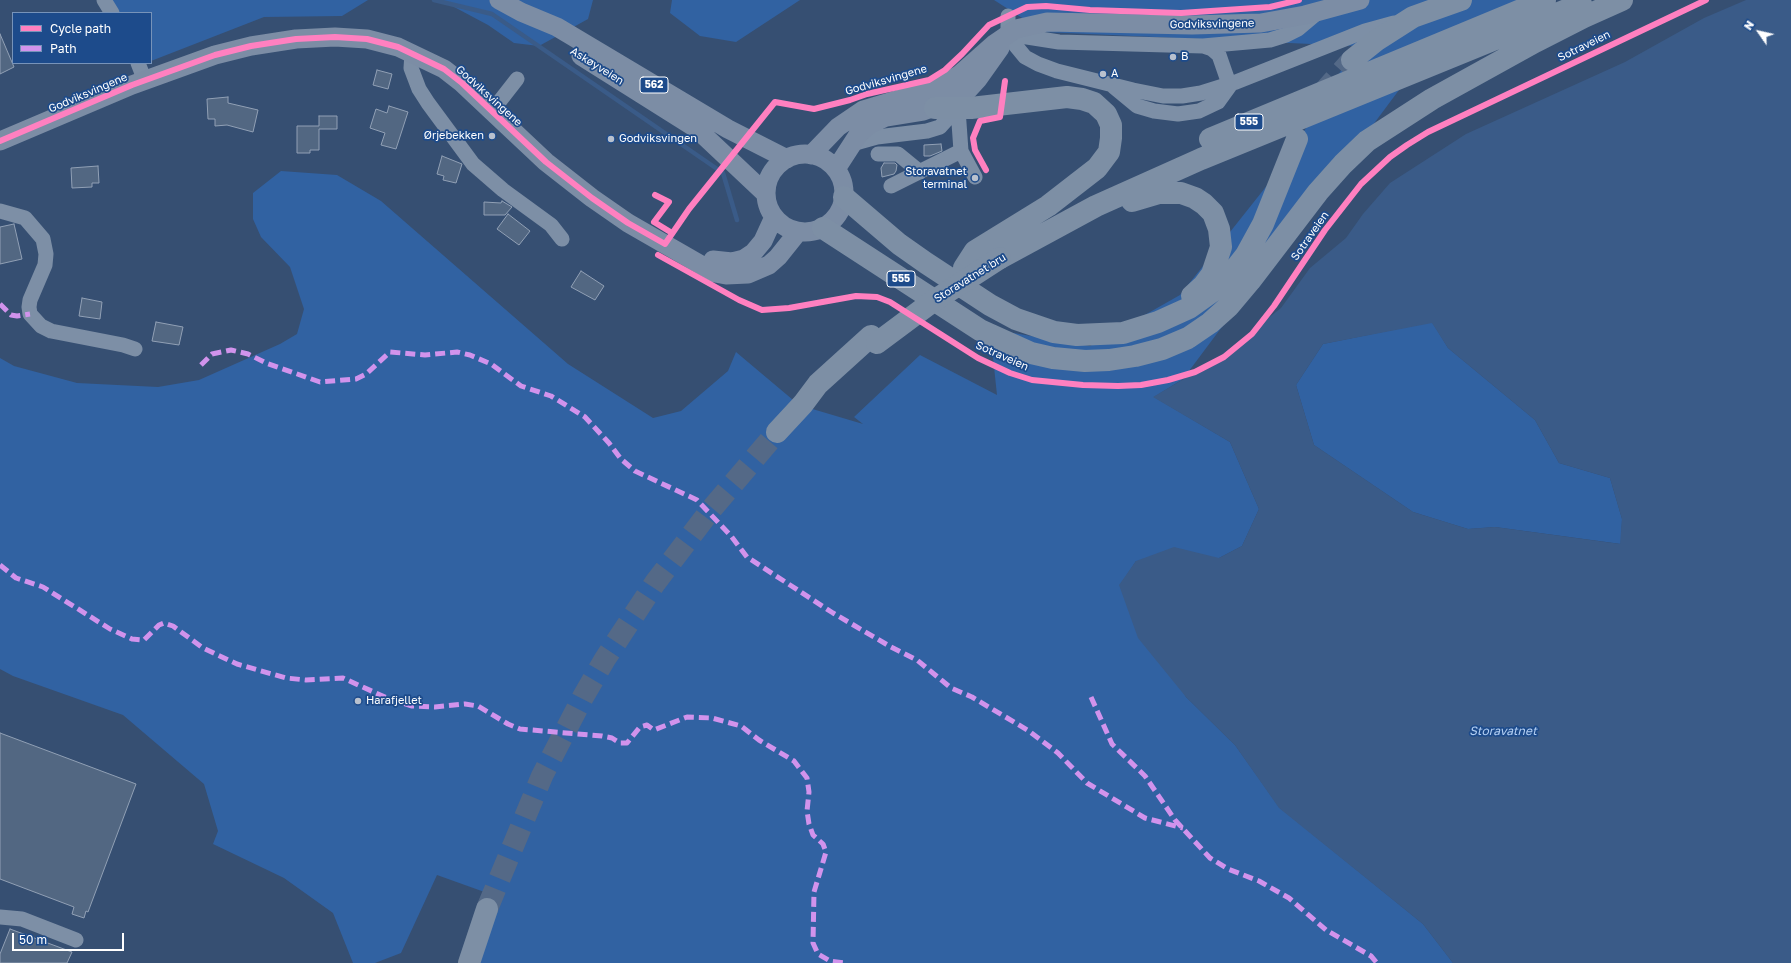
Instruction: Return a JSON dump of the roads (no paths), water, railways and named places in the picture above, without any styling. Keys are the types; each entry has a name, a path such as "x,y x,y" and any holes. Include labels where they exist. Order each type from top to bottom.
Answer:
{"highway":[{"path":"1352,60 1377,40 1413,17 1461,0"},
{"name":"555","path":"1446,50 1545,0"},
{"name":"555","path":"1063,216 1132,175 1245,124 1446,50 1591,0"},
{"name":"555","path":"823,228 980,330 1032,353 1053,358 1093,361 1135,356 1162,349 1188,338 1210,323 1229,306 1318,192 1343,164 1367,141 1432,99 1528,46 1584,17 1622,0"},
{"name":"555","path":"947,103 1067,96 1094,103 1106,114 1110,125 1111,138 1109,152 1104,161 1077,185 1063,216"},
{"name":"555","path":"844,197 894,240 926,263 990,305 1016,318 1054,332 1077,334 1123,333 1158,322 1189,308 1207,297 1224,283 1246,256 1263,224 1296,139"},
{"name":"555","path":"1063,216 1159,193 1181,193 1195,198 1213,213 1219,229 1221,247 1212,274 1204,286 1158,322"},
{"name":"Storavatnet bru","path":"874,339 1000,258 1016,260 1063,216"},
{"name":"Storavatnet bru","path":"874,339 964,268 1063,216"},
{"name":"555","path":"777,432 803,404 823,392 874,339"},
{"path":"469,963 487,909"}],"main road":[{"name":"Askøyveien","path":"499,0 521,12 558,27 728,129 787,158"},
{"name":"Godviksvingene","path":"836,169 858,135 869,125 886,117 947,103 967,91 995,56 1008,25 1016,29 1047,22 1230,25 1261,23 1320,11 1360,0"},
{"name":"Askøyveien","path":"521,12 550,37 696,129 766,194"},
{"name":"Godviksvingene","path":"0,140 145,81 215,55 251,46 296,39 335,37 368,39 398,47 444,69 492,111 546,162 592,198 628,223 685,255 700,266 715,273 726,275 748,274 769,265 778,257 798,232"},
{"name":"Godviksvingene","path":"811,154 838,127 863,110 947,103"},
{"path":"803,154 811,154 825,159 836,169 844,187 844,197 837,215 823,228 815,231 798,232 785,227 774,217 770,210 766,194 767,185 772,173 780,163 787,158 803,154"},
{"name":"Godviksvingene","path":"685,255 708,260 732,262 744,259 753,253 763,241 774,217"}],"street":[{"path":"104,0 111,12"},
{"name":"Godviksvingene","path":"1008,25 1058,42 1203,46 1270,40 1298,29 1320,11"},
{"path":"1008,25 1011,40 1025,57 1038,64 1057,71 1112,85 1163,96 1182,96 1201,93 1231,84 1365,31 1413,17"},
{"name":"Godviksvingene","path":"1203,46 1212,49 1218,55 1228,81 1231,84"},
{"path":"412,53 411,68 419,89 473,164 503,190 551,225 562,239"},
{"path":"138,64 145,81"},
{"path":"492,111 517,79"},
{"path":"947,103 961,151 975,177"},
{"path":"892,186 961,151"},
{"path":"878,154 898,154 920,172"},
{"path":"0,211 25,218 43,239 46,254 45,265 30,300 29,307 30,314 41,326 51,331 122,345 135,350"},
{"path":"0,917 22,919 76,940"}],"water":[{"name":"Storavatnet","path":"1746,0 1791,0 1791,963 1453,963 1423,924 1279,808 1235,745 1186,697 1138,638 1119,585 1136,561 1174,547 1219,558 1242,546 1259,509 1230,442 1153,397 1213,362 1281,308 1310,268 1346,238 1363,214 1390,183 1466,134 1625,62 1704,18","holes":["1432,323 1448,348 1535,420 1559,463 1610,478 1622,519 1620,544 1495,527 1468,529 1413,512 1314,445 1296,385 1323,344"]}],"waterway":[{"path":"434,0 492,14 723,173 737,220"}],"tunnel":[{"path":"1320,96 1352,60"},
{"path":"487,909 542,776 583,697 605,659 655,583 709,512 777,432"}],"place":[{"name":"B","path":"1173,57"},
{"name":"A","path":"1103,74"},
{"name":"Ørjebekken","path":"492,136"},
{"name":"Godviksvingen","path":"611,139"},
{"name":"Storavatnet terminal","path":"975,178"},
{"name":"Harafjellet","path":"358,701"}]}
